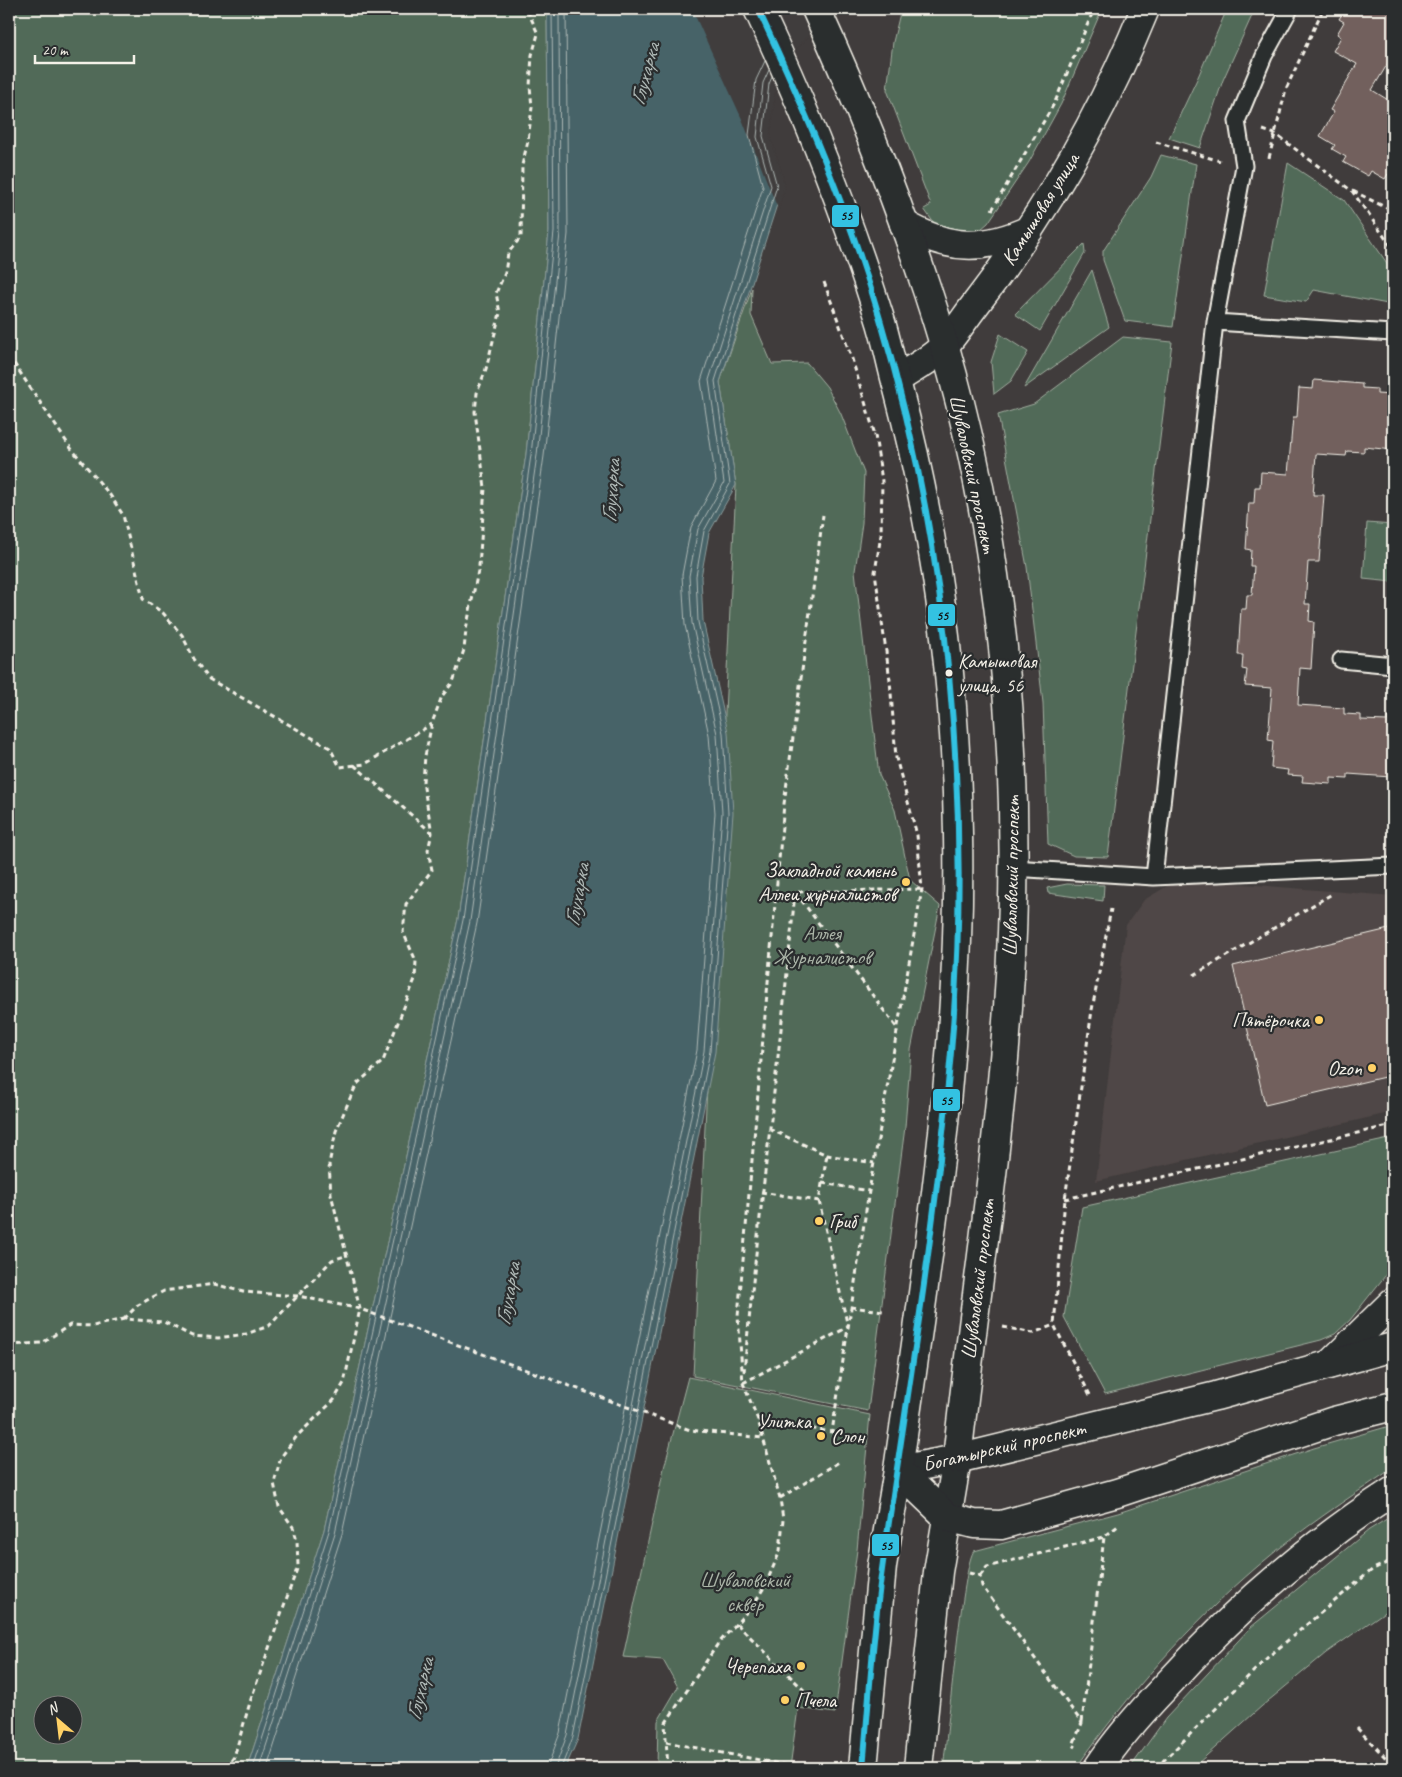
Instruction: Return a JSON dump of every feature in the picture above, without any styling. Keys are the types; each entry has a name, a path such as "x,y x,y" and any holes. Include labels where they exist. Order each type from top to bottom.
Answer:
{"main road":[{"path":"758,9 810,122 881,320 912,443 943,621 952,697 958,836 951,1051 923,1287 898,1470 882,1566 862,1768"},
{"name":"Шуваловский проспект","path":"816,9 857,100 904,224 944,346 969,445 996,591 1008,690 1013,766 1013,868 1009,1004 1005,1051 957,1460 938,1572 918,1768"},
{"name":"Камышовая улица","path":"896,380 944,346 1006,264 1029,230 1057,187 1093,122 1125,58 1145,9"},
{"path":"904,224 938,240 960,245 994,243 1029,230"},
{"path":"1330,1364 1393,1302"},
{"name":"Богатырский проспект","path":"898,1470 957,1460 1216,1396 1393,1347"},
{"name":"Богатырский проспект","path":"898,1470 948,1517 974,1524 1001,1525 1117,1494 1334,1421 1393,1406"},
{"path":"1089,1759 1149,1704 1208,1639 1285,1570 1367,1508 1393,1491"}],"lane":[{"path":"1154,877 1215,322 1244,166 1237,121 1264,56 1290,9"},
{"path":"1215,322 1393,333"},
{"path":"1341,660 1393,665"},
{"path":"1013,868 1154,877 1393,866"}],"path":[{"path":"226,1768 234,1756 251,1699 298,1566 297,1540 293,1527 279,1507 274,1483 281,1457 297,1436 334,1400 344,1383 360,1308 331,1194 329,1164 336,1131 351,1096 357,1084 383,1061 415,979 416,961 403,932 406,904 432,870 428,850 432,833 423,782 432,724 442,696 453,682 464,650 466,630 479,566 485,488 474,412 477,393 486,369 500,312 496,293 504,273 508,252 521,237 522,165 528,141 532,107 530,86 532,55 538,34 527,9"},
{"path":"988,216 1055,102 1094,9"},
{"path":"1237,121 1275,134 1352,191 1393,211"},
{"path":"1156,142 1205,158 1244,166"},
{"path":"1352,191 1393,248"},
{"path":"758,1420 832,1432 869,1191 922,889 917,835 896,758 890,680 875,572 881,535 882,481 875,435 852,359 824,282"},
{"path":"9,356 70,447 100,481 123,515 142,599 163,613 182,634 194,659 208,679 330,748 340,767 365,764 432,724"},
{"path":"875,435 882,433"},
{"path":"668,1768 665,1724 717,1645 753,1605 765,1586 780,1551 783,1520 780,1498 758,1420 743,1383 738,1316 784,804 823,515"},
{"path":"354,765 432,833"},
{"path":"795,892 922,889"},
{"path":"795,892 897,1028"},
{"path":"743,1383 761,1192 795,892"},
{"path":"1194,974 1334,893"},
{"path":"1092,1398 1054,1325 1065,1200 1092,1010 1111,909"},
{"path":"1065,1200 1393,1125"},
{"path":"769,1128 827,1155 874,1163"},
{"path":"827,1155 819,1201 848,1327"},
{"path":"822,1183 869,1191"},
{"path":"761,1192 819,1201"},
{"path":"9,1345 42,1343 70,1325 93,1326 124,1319 164,1322 192,1336 218,1338 246,1334 269,1326 332,1260 348,1255"},
{"path":"124,1319 138,1305 164,1291 214,1284 243,1292 298,1296 360,1308 690,1430 763,1438"},
{"path":"850,1307 883,1311"},
{"path":"1003,1327 1033,1333 1054,1325"},
{"path":"743,1383 848,1327"},
{"path":"780,1498 839,1462"},
{"path":"1082,1722 982,1586 980,1576 987,1567 1104,1537 1118,1527 1118,1520"},
{"path":"1089,1759 1073,1745 1082,1722 1104,1537"},
{"path":"1156,1768 1268,1658 1373,1569 1393,1560"},
{"path":"967,1573 980,1576"},
{"path":"737,1624 811,1697"},
{"path":"1358,1728 1390,1762"},
{"path":"666,1742 802,1768"},
{"path":"1382,1768 1393,1758"}],"shaded area":[{"path":"1194,880 1393,896 1393,1112 1096,1181 1126,925 1144,900 1169,885"}],"green space":[{"path":"9,9 547,9 549,232 526,454 458,919 324,1530 247,1768 9,1768"},
{"path":"901,9 1102,9 1061,104 1029,162 988,223 981,229 966,234 936,226 924,209 931,205 887,90 893,42"},
{"path":"1227,9 1255,9 1223,80 1200,148 1169,138"},
{"path":"1161,155 1196,164 1173,327 1125,321 1103,260 1103,251 1151,177"},
{"path":"1288,163 1344,200 1393,272 1393,305 1314,290 1306,302 1264,295"},
{"path":"1084,244 1085,253 1040,331 1015,314"},
{"path":"1092,270 1109,327 1024,388"},
{"name":"Аллея Журналистов","path":"752,288 751,315 772,364 807,363 827,387 841,414 864,473 862,523 855,571 879,775 895,810 910,880 940,906 911,1050 905,1127 868,1411 693,1376 736,485 720,382"},
{"path":"1000,334 1028,352 1011,381 994,394 991,362"},
{"path":"1123,337 1172,342 1108,857 1074,856 1048,844 1043,703 1027,567 998,415 1034,404"},
{"path":"1367,523 1393,525 1393,582 1363,579"},
{"path":"1067,884 1104,885 1103,901 1048,893 1047,888"},
{"path":"1393,1138 1393,1266 1350,1320 1335,1334 1321,1340 1105,1394 1064,1317 1082,1207"},
{"name":"Шуваловский сквер","path":"688,1377 870,1415 857,1550 835,1713 798,1708 790,1768 657,1768 658,1721 678,1687 663,1660 623,1657 664,1468"},
{"path":"1393,1425 1393,1468 1290,1540 1258,1566 1208,1612 1138,1687 1076,1768 943,1768 960,1617 965,1585 974,1551 1118,1513 1314,1448"},
{"path":"1393,1515 1393,1606 1326,1653 1262,1706 1197,1764 1201,1768 1130,1768 1166,1718 1251,1627 1369,1530"}],"water":[{"name":"Глухарка","path":"547,9 826,9 794,47 774,85 768,136 783,186 720,382 736,485 709,533 701,577 703,621 728,732 733,813 715,1052 578,1739 565,1768 247,1768 324,1530 458,919 526,454 549,232"}],"pier":[{"path":"692,9 829,9 826,20 796,48 776,85 770,136 785,186 778,209 742,119"}],"building":[{"path":"1345,9 1393,9 1393,60 1391,58 1372,90 1393,103 1393,177 1388,174 1385,179 1371,171 1368,176 1343,162 1346,157 1332,149 1335,145 1320,136 1334,112 1330,110 1357,64 1333,51 1341,37 1337,34 1344,22 1339,19"},
{"path":"1314,380 1362,384 1362,388 1377,389 1377,394 1393,395 1393,450 1364,447 1364,452 1347,451 1346,456 1316,454 1313,495 1324,495 1319,562 1308,562 1305,604 1310,604 1309,621 1314,622 1311,669 1300,668 1298,705 1344,708 1344,714 1361,715 1361,720 1387,721 1387,717 1393,717 1393,789 1390,788 1391,777 1348,774 1348,779 1331,778 1331,784 1302,782 1303,776 1287,775 1288,770 1271,768 1273,741 1268,740 1272,688 1245,686 1247,670 1242,669 1243,655 1238,655 1241,609 1246,609 1247,595 1252,595 1254,566 1250,566 1251,550 1246,549 1249,503 1254,503 1255,487 1260,487 1261,472 1288,474 1293,417 1297,417 1299,388 1313,389"},
{"name":"Пятёрочка","path":"1393,928 1393,1075 1265,1105 1233,966"}],"transit line":[{"name":"55","path":"758,9 793,85 840,200 868,279 904,408 924,498 939,590 950,682 956,775 959,868 957,960 951,1052 938,1180 880,1588 863,1768"}],"place":[{"name":"Камышовая улица, 56","path":"949,673"},
{"name":"Закладной камень Аллеи журналистов","path":"906,882"},
{"name":"Пятёрочка","path":"1319,1020"},
{"name":"Ozon","path":"1372,1068"},
{"name":"Гриб","path":"819,1221"},
{"name":"Улитка","path":"821,1421"},
{"name":"Слон","path":"821,1436"},
{"name":"Черепаха","path":"801,1666"},
{"name":"Пчела","path":"785,1700"}]}
